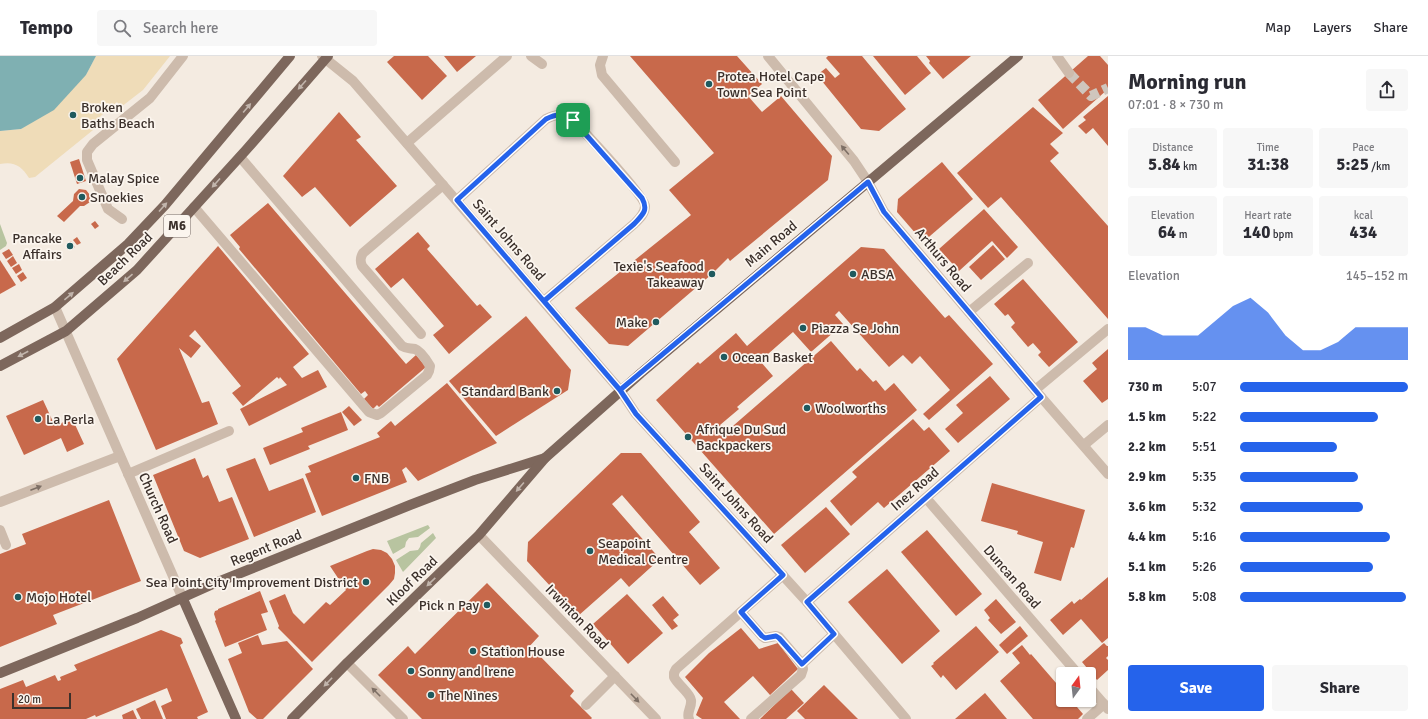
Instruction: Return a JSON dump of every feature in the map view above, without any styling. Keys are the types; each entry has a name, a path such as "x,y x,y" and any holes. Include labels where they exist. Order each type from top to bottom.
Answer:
{"main road":[{"name":"Beach Road","path":"0,338 55,307 128,244 160,210 290,56"},
{"name":"Main Road","path":"545,458 620,390 1018,56"},
{"name":"Beach Road","path":"0,366 66,331 137,270 240,157 325,57"},
{"name":"Kloof Road","path":"292,719 347,663 479,535 545,458"},
{"name":"Regent Road","path":"0,673 183,598 213,584 410,505 475,480 545,458"},
{"name":"Church Road","path":"183,598 236,719"}],"street":[{"path":"122,219 108,209 87,160 87,152 93,144 150,98 183,56"},
{"path":"407,142 507,56"},
{"path":"531,56 542,64"},
{"path":"603,56 600,65 602,75 675,162"},
{"name":"Arthurs Road","path":"768,56 854,161 868,182 884,212 1038,394 1108,474"},
{"path":"1057,56 1070,73"},
{"name":"Saint Johns Road","path":"325,57 353,81 407,142 620,390 636,414 807,602 906,719"},
{"path":"457,200 546,119 554,115 564,115 573,120 621,173 642,198 646,205 644,212 634,224 544,301"},
{"path":"194,207 369,412 377,415 381,413 429,371 430,366 419,352 402,346 240,157"},
{"path":"421,334 362,266 360,257 443,185"},
{"path":"969,312 1028,263"},
{"name":"Church Road","path":"55,307 183,598"},
{"name":"Inez Road","path":"807,602 926,498 1108,329"},
{"path":"1084,445 1108,425"},
{"path":"128,474 229,432"},
{"path":"0,502 120,456"},
{"name":"Duncan Road","path":"926,498 1072,667"},
{"path":"0,530 6,545"},
{"name":"Irwinton Road","path":"479,535 656,719"},
{"path":"689,719 687,714 690,705 690,698 676,681 674,672 783,575"},
{"path":"741,612 762,636 765,638 776,636 779,638 802,664 803,669 801,675 751,719"},
{"path":"802,664 834,634"},
{"path":"347,663 403,719"},
{"path":"586,705 615,676"},
{"path":"1087,719 1106,707 1096,695"}],"green space":[{"path":"0,224 7,243 6,246 0,250"},
{"path":"428,525 430,528 418,537 409,538 405,547 393,554 387,541"},
{"path":"433,533 436,538 403,572 396,560 410,551 418,550 421,543"}],"sand":[{"name":"Broken Baths Beach","path":"96,56 170,56 143,90 121,107 117,102 95,121 98,126 35,177 29,178 17,165 9,163 0,164 0,131 21,129 86,75"}],"water":[{"path":"0,56 96,56 86,75 54,110 21,129 0,131"}],"building":[{"path":"394,56 428,56 447,76 422,100 387,62"},
{"path":"444,56 476,56 457,72"},
{"path":"630,56 737,56 762,84 748,96 762,112 781,96 832,156 828,180 730,261 728,258 712,274 628,346 609,344 575,308 691,215 669,190 714,153"},
{"path":"828,56 862,56 906,109 879,131 861,129 817,75 826,68 835,78 840,74 826,58"},
{"path":"873,56 917,56 931,73 905,95"},
{"path":"926,56 971,56 943,79 929,63 930,61"},
{"path":"1088,56 1100,56 1108,65 1108,89 1063,129 1038,100"},
{"path":"1108,96 1108,146 1093,128 1086,134 1078,126 1086,120 1083,117"},
{"path":"1033,107 1063,133 1050,144 1059,153 1050,161 1108,226 1108,319 1001,197 988,208 957,173"},
{"path":"339,112 361,137 356,140 397,186 350,227 315,187 302,197 283,176"},
{"path":"79,159 86,181 77,184 70,162"},
{"path":"942,162 973,199 923,242 897,212 898,199"},
{"path":"79,189 86,190 90,195 90,202 84,206 80,206 64,222 57,216 73,201 74,194"},
{"path":"268,203 406,364 416,355 426,367 379,407 377,405 373,409 364,399 368,395 365,391 361,394 239,249 240,247 230,235"},
{"path":"984,209 1018,247 1007,258 992,241 959,271 939,249"},
{"path":"95,221 99,226 95,229 91,224"},
{"path":"418,232 430,246 427,249 477,306 480,304 492,317 449,354 433,335 444,326 403,278 391,288 375,269"},
{"path":"77,237 81,243 77,245 73,240"},
{"path":"71,241 75,247 71,250 67,244"},
{"path":"993,245 1005,259 981,280 969,267"},
{"path":"218,246 309,354 293,367 302,378 318,370 327,387 249,426 240,409 287,385 280,377 279,379 277,377 243,406 232,393 241,386 195,330 189,336 201,346 191,358 179,348 202,403 209,401 218,424 156,450 117,359"},
{"path":"861,247 884,249 945,318 949,315 993,364 929,420 923,414 950,390 920,356 912,364 903,355 889,367 839,311 835,315 843,324 811,352 793,332 760,361 773,376 737,407 739,409 720,425 726,432 831,341 857,371 860,368 873,382 876,380 885,391 894,383 917,410 774,534 656,400 698,362 700,364 736,333 747,346"},
{"path":"9,249 13,255 6,259 2,253"},
{"path":"13,256 17,263 11,267 7,261"},
{"path":"0,260 16,285 0,294"},
{"path":"19,264 22,270 16,274 12,268"},
{"path":"23,272 27,278 21,282 17,276"},
{"path":"1023,279 1078,342 1049,367 1038,355 1041,352 1033,343 1028,347 1011,327 1015,323 1008,314 1005,316 994,304"},
{"path":"526,316 571,370 568,390 496,436 449,381"},
{"path":"1108,349 1108,399 1102,403 1083,381 1097,369 1092,363"},
{"path":"990,376 1010,399 958,443 945,429 963,413 956,405"},
{"path":"447,383 497,443 418,481 406,467 402,470 407,482 322,516 305,474 311,472 308,466 380,437 377,433 391,421 395,426"},
{"path":"43,400 55,426 72,418 84,444 67,452 61,438 24,455 6,416"},
{"path":"349,406 362,420 354,426 342,412"},
{"path":"341,412 348,430 308,446 310,449 270,465 263,448 303,432 301,428"},
{"path":"913,419 924,431 929,427 950,451 884,508 878,502 851,526 830,501 857,477 852,472"},
{"name":"Seapoint Medical Centre","path":"621,453 641,453 700,522 689,532 720,568 700,585 622,495 612,504 660,559 629,587 621,578 578,616 527,561 528,542"},
{"path":"195,458 203,478 208,475 219,502 232,497 249,539 200,558 184,551 153,475"},
{"path":"255,458 269,491 303,478 316,512 254,537 226,469"},
{"path":"992,483 1085,510 1074,548 1071,547 1061,581 1034,573 1043,542 1017,534 1018,531 981,521"},
{"path":"109,500 141,581 53,615 57,624 0,647 0,554 26,544 22,534"},
{"path":"826,507 850,534 805,573 781,545"},
{"path":"927,530 982,594 956,616 901,552"},
{"path":"373,549 381,550 387,553 392,559 395,566 394,579 312,662 278,628 279,626 269,601 285,594 293,613 304,624 326,602 330,605 346,590 330,566"},
{"path":"887,569 940,631 902,664 848,602"},
{"path":"1108,577 1108,638 1102,643 1081,619 1063,635 1050,620 1072,601 1074,604 1080,599 1081,600"},
{"name":"Station House","path":"487,583 539,636 527,649 535,657 538,654 574,691 570,696 592,718 591,719 422,719 378,675 408,646 415,654"},
{"path":"260,591 268,612 261,614 267,630 225,647 215,621 215,611"},
{"path":"627,594 663,633 628,664 593,624"},
{"path":"663,596 679,615 673,620 678,626 672,630 652,605"},
{"path":"996,599 1016,622 1001,634 988,620 990,618 984,610"},
{"path":"976,626 999,652 956,690 943,675 941,678 931,666"},
{"path":"1020,626 1028,636 1007,654 999,645"},
{"path":"741,628 759,649 778,643 798,669 770,695 753,676 724,702 740,719 702,719 696,715 703,698 685,677 709,653"},
{"path":"161,630 181,638 183,643 180,645 208,712 197,717 198,719 166,719 161,706 172,701 167,688 96,717 95,715 86,719 0,719 0,689 23,680 26,687 55,675 58,681 61,680 60,677 77,670 74,665"},
{"path":"258,635 262,645 287,641 313,669 263,719 257,719 249,712 228,659 242,653 238,643"},
{"path":"1104,643 1108,646 1108,656 1106,658 1108,660 1108,670 1097,680 1096,667 1086,667 1082,662"},
{"path":"1022,645 1056,683 1056,707 1077,707 1083,714 1078,719 1033,719 1000,681 1020,663 1012,653"},
{"path":"824,685 858,719 805,719 797,711"},
{"path":"791,689 804,703 786,719 760,719"},
{"path":"985,693 1007,719 955,719"},
{"path":"155,700 163,719 141,719 136,709"},
{"path":"133,710 137,719 123,719 122,715"}],"tunnel":[{"path":"1069,73 1091,96 1108,88"}],"place":[{"name":"Protea Hotel Cape Town Sea Point","path":"709,84"},
{"name":"Broken Baths Beach","path":"73,115"},
{"name":"Malay Spice","path":"80,178"},
{"name":"Snoekies","path":"82,197"},
{"name":"Pancake Affairs","path":"70,246"},
{"name":"Texie's Seafood Takeaway","path":"712,274"},
{"name":"ABSA","path":"853,274"},
{"name":"Make","path":"656,322"},
{"name":"Piazza Se John","path":"803,328"},
{"name":"Ocean Basket","path":"724,357"},
{"name":"Standard Bank","path":"557,391"},
{"name":"Woolworths","path":"807,408"},
{"name":"La Perla","path":"38,419"},
{"name":"Afrique Du Sud Backpackers","path":"688,437"},
{"name":"FNB","path":"356,478"},
{"name":"Seapoint Medical Centre","path":"590,551"},
{"name":"Sea Point City Improvement District","path":"366,582"},
{"name":"Mojo Hotel","path":"18,597"},
{"name":"Pick n Pay","path":"487,605"},
{"name":"Station House","path":"473,651"},
{"name":"Sonny and Irene","path":"411,671"},
{"name":"The Nines","path":"431,695"}],"route":[{"path":"573,120 564,115 554,115 546,119 457,200 620,390 868,182 884,212 1041,397 807,602 834,634 802,664 779,638 773,636 765,638 762,636 741,612 783,575 636,414 620,390 544,301 634,224 644,212 646,205 621,173 573,120"}]}
